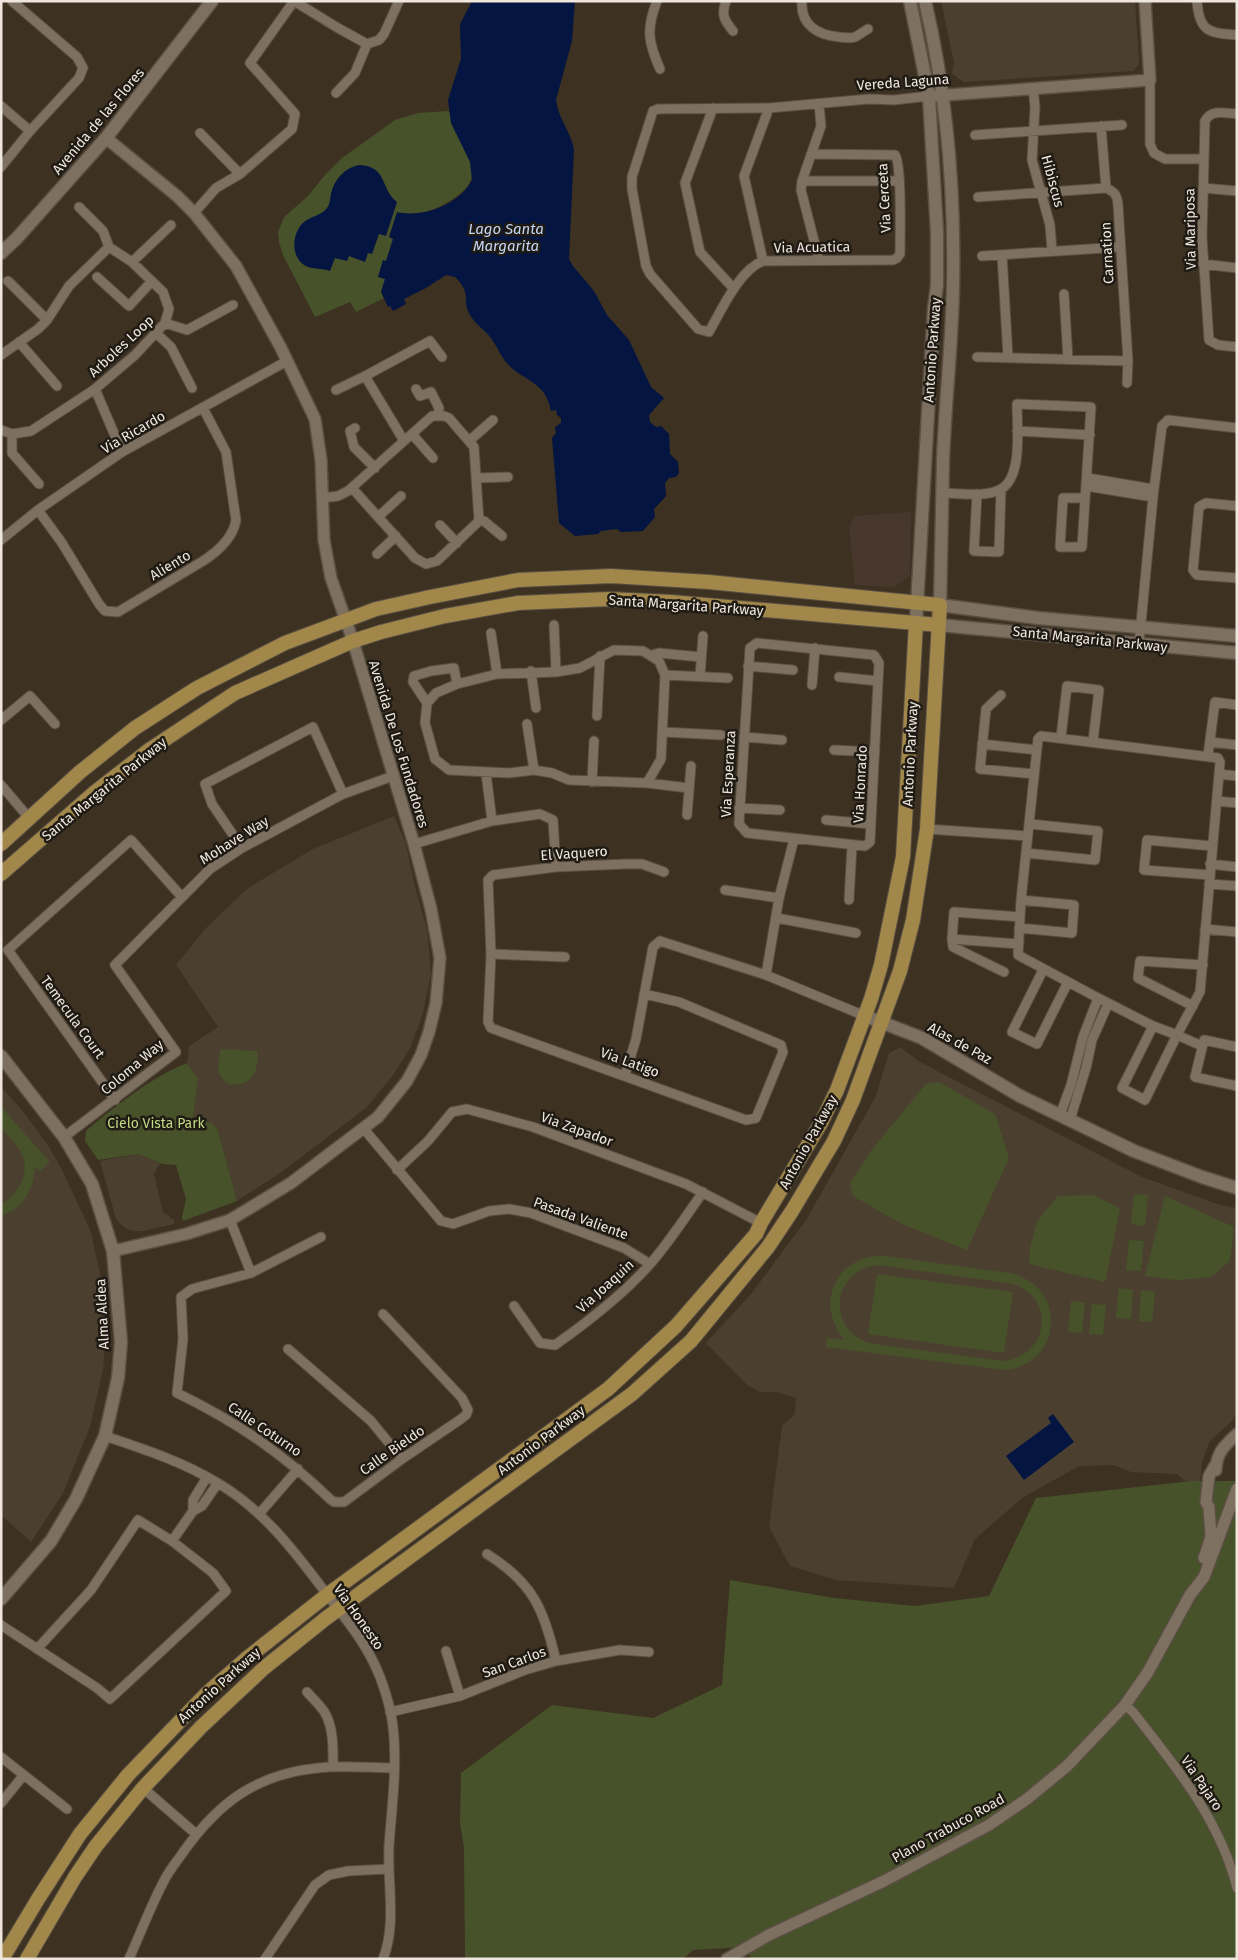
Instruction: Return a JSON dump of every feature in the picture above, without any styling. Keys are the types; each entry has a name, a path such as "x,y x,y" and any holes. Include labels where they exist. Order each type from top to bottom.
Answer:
{"main road":[{"name":"Avenida de las Flores","path":"1,253 18,238 106,138 212,1"},
{"name":"Antonio Parkway","path":"2,1959 80,1834 128,1775 206,1694 247,1658 327,1595 608,1389 676,1326 756,1234 821,1123 840,1082 865,1016 883,956 903,857 934,308 937,285 937,232 929,96 910,1"},
{"name":"Antonio Parkway","path":"27,1959 75,1877 96,1846 171,1757 240,1690 264,1668 338,1610 632,1394 692,1341 768,1247 834,1141 853,1100 900,971 913,920 927,829 940,624 943,493 954,237 943,95 934,40 925,1"},
{"name":"Santa Margarita Parkway","path":"1,844 80,772 135,728 197,688 285,642 376,609 430,596 518,580 611,576 709,582 940,605 1038,618 1237,636"},
{"name":"Santa Margarita Parkway","path":"1,874 95,792 149,750 235,693 353,641 445,616 518,603 609,599 671,602 940,624 1237,653"},
{"name":"Alas de Paz","path":"865,1016 922,1038 1020,1096 1134,1150 1202,1177 1237,1188"},
{"name":"Alma Aldea","path":"1,1056 64,1137 92,1184 113,1251 120,1342 118,1378 104,1436 76,1499 52,1541 1,1598"}],"street":[{"path":"1,167 30,131 79,78 83,68 77,57 12,1"},
{"path":"194,213 216,188 240,174 292,129 296,114 250,63 294,1 368,44"},
{"path":"336,93 355,73 368,44 379,40 384,34 399,1"},
{"path":"657,1 651,20 649,38 660,69"},
{"path":"726,1 722,12 724,21 733,31"},
{"path":"802,1 803,16 810,27 818,32 830,36 853,38 868,29"},
{"path":"1145,1 1150,80 1150,144 1154,153 1165,160 1204,159"},
{"path":"1197,1 1198,17 1204,28 1215,33 1237,35"},
{"name":"Vereda Laguna","path":"709,332 698,329 650,274 646,266 632,189 632,177 653,111 658,109 769,108 1150,80"},
{"name":"Hibiscus","path":"1034,88 1032,160 1050,225 1052,251"},
{"path":"819,104 821,126 810,154 801,190 820,260"},
{"path":"1,106 30,131"},
{"path":"713,108 685,183 700,252 734,289"},
{"path":"763,261 744,176 769,108"},
{"name":"Via Mariposa","path":"1237,114 1218,112 1208,115 1205,121 1203,188 1203,264 1208,333 1211,342 1237,348"},
{"path":"975,135 1122,124"},
{"name":"Carnation","path":"1101,126 1106,188 1113,191 1117,196 1128,361 1127,383"},
{"path":"200,133 240,174"},
{"name":"Avenida De Los Fundadores","path":"106,138 177,196 194,213 241,273 315,419 321,460 325,549 331,578 353,641 414,844 438,942 440,975 430,1032 421,1055 407,1081 390,1104 364,1130 291,1183 230,1220 186,1234 113,1251"},
{"name":"Via Cerceta","path":"810,154 892,154 897,158 900,254 893,260"},
{"path":"802,181 899,181"},
{"path":"978,197 1106,188"},
{"path":"1203,188 1237,191"},
{"path":"1,354 47,320 69,286 109,247 103,231 79,207"},
{"path":"132,262 170,225"},
{"name":"Arboles Loop","path":"12,434 31,431 95,389 135,355 165,324 168,309 163,292 132,262 109,247"},
{"path":"982,256 1120,247"},
{"path":"1002,255 1008,357"},
{"name":"Via Acuatica","path":"709,332 734,289 753,264 763,261 893,260"},
{"path":"1203,264 1237,268"},
{"path":"97,277 129,306 152,281"},
{"path":"8,281 47,320"},
{"path":"1064,294 1068,359"},
{"path":"165,324 187,330 233,305"},
{"path":"157,334 171,347 192,388"},
{"path":"336,390 430,341 442,357"},
{"path":"19,342 57,386"},
{"path":"977,357 1128,361"},
{"name":"Via Ricardo","path":"1,540 38,510 122,452 286,361"},
{"path":"365,376 404,441"},
{"path":"95,389 122,452"},
{"path":"416,389 420,396 431,392 439,408 438,415"},
{"path":"977,494 974,551 999,552 1002,489 1013,473 1016,461 1017,404 1091,407 1082,547 1060,548 1063,498 1084,498"},
{"name":"Aliento","path":"38,510 62,543 98,604 106,611 118,612 203,561 215,553 231,534 235,528 236,520 226,452 203,408"},
{"path":"322,498 338,496 352,488 432,416 438,415 449,418 474,447 478,478 479,521 437,561 426,564 415,558 352,488"},
{"path":"469,441 493,420"},
{"path":"1139,644 1153,493 1162,426 1168,420 1237,428"},
{"path":"355,428 350,431 354,446 375,468"},
{"path":"1,430 12,434 12,453 39,484"},
{"path":"1017,431 1090,435"},
{"path":"412,434 433,458"},
{"path":"478,478 508,477"},
{"path":"1087,482 1153,493"},
{"path":"943,493 977,494 1002,489"},
{"path":"378,517 401,496"},
{"path":"1237,506 1206,503 1199,507 1193,570 1197,575 1237,578"},
{"path":"479,521 484,521 502,536"},
{"path":"440,525 457,543"},
{"path":"377,554 396,536"},
{"path":"554,625 556,672"},
{"path":"491,633 497,674"},
{"path":"700,676 703,636"},
{"name":"Via Esperanza","path":"852,846 746,833 739,824 750,648 757,642 874,655"},
{"path":"812,686 815,648"},
{"path":"647,784 662,759 665,675 659,661 643,651 614,650 580,668 556,672 497,674 457,684 436,693 427,703 425,723 435,759 449,770 486,773 534,770 552,773 569,780 689,788"},
{"path":"652,655 659,653 702,657"},
{"name":"Via Honrado","path":"852,846 865,846 870,842 879,663 874,655"},
{"path":"597,716 600,656"},
{"path":"748,666 793,670"},
{"path":"427,703 413,682 414,676 454,668 457,684"},
{"path":"531,672 536,708"},
{"path":"665,675 728,678"},
{"path":"839,678 878,680"},
{"path":"1061,738 1067,686 1099,690 1093,741"},
{"path":"1001,695 986,709 980,769 1034,774"},
{"path":"1,720 30,696 55,724"},
{"path":"1208,755 1215,702 1237,705"},
{"path":"527,724 534,770"},
{"path":"242,848 212,804 205,784 313,727 343,794"},
{"path":"663,732 721,735"},
{"path":"744,737 782,740"},
{"path":"1154,1026 1122,1088 1145,1100 1178,1035 1193,1006 1200,992 1220,762 1218,758 1208,755 1093,741 1039,737 1021,900 1018,955 1108,1004 1154,1026 1178,1035 1202,1046"},
{"path":"592,782 594,740"},
{"path":"1210,742 1237,745"},
{"path":"982,744 1037,750"},
{"path":"834,750 875,752"},
{"path":"686,815 691,766"},
{"path":"486,773 492,821"},
{"path":"1219,774 1237,776"},
{"name":"Mohave Way","path":"144,1006 115,965 181,896 210,869 242,848 343,794 393,776"},
{"path":"1,785 29,818"},
{"path":"1217,801 1237,803"},
{"path":"739,808 780,810"},
{"path":"414,844 492,821 540,814 553,820 556,867"},
{"path":"826,820 871,824"},
{"path":"1026,853 1095,860 1098,831 1030,824"},
{"path":"927,829 1028,836"},
{"path":"766,975 779,898 794,839"},
{"name":"Temecula Court","path":"115,1100 8,950 131,840 181,896"},
{"path":"1212,846 1147,840 1144,870 1237,886"},
{"path":"849,900 852,846"},
{"name":"El Vaquero","path":"491,954 488,880 493,875 556,867 642,864 664,872"},
{"path":"1210,864 1237,867"},
{"path":"725,890 779,898"},
{"path":"1019,928 1072,934 1074,906 1021,900"},
{"path":"1004,972 953,947 954,912 1020,917"},
{"path":"777,918 856,933"},
{"path":"1205,929 1237,932"},
{"path":"952,939 1018,944"},
{"name":"Alas de Paz","path":"644,994 653,947 660,941 766,975 865,1016"},
{"path":"491,954 565,957"},
{"name":"Via Latigo","path":"491,954 488,1022 494,1029 746,1120 756,1118 783,1052 783,1048 778,1042 679,1002 644,994"},
{"path":"1193,1006 1138,978 1140,961 1203,964"},
{"path":"1043,970 1012,1032 1037,1044 1068,982"},
{"path":"625,1075 636,1039 644,994"},
{"path":"1065,1117 1083,1037 1098,998"},
{"path":"1065,1117 1086,1068 1092,1040 1108,1004"},
{"name":"Coloma Way","path":"64,1137 176,1052 144,1006"},
{"path":"1237,1047 1204,1040 1195,1077 1237,1086"},
{"name":"Via Zapador","path":"397,1170 428,1140 452,1112 467,1109 533,1127 686,1184 761,1223"},
{"name":"Pasada Valiente","path":"364,1130 441,1221 453,1224 488,1211 509,1209 531,1213 624,1248 650,1264"},
{"name":"Via Joaquin","path":"514,1306 540,1343 555,1345 595,1317 650,1264 703,1192"},
{"path":"230,1220 251,1273 321,1237"},
{"name":"Calle Coturno","path":"251,1273 192,1289 181,1297 183,1339 177,1393 240,1427 298,1469 330,1499"},
{"name":"Calle Bieldo","path":"330,1499 334,1502 344,1502 402,1458 461,1419 468,1410 462,1398 383,1314"},
{"path":"288,1349 371,1421 402,1458"},
{"name":"Plano Trabuco Road","path":"727,1959 769,1935 884,1881 989,1825 1027,1799 1067,1766 1125,1705 1148,1672 1190,1595 1211,1537 1209,1508 1212,1504 1218,1456 1237,1434"},
{"name":"Via Honesto","path":"104,1436 163,1456 207,1477 259,1514 276,1531 365,1646 378,1672 394,1733 394,1768 388,1869 391,1926 389,1945 383,1959"},
{"path":"259,1514 298,1469"},
{"path":"193,1511 193,1500 207,1477"},
{"path":"172,1541 193,1511 202,1506 218,1483"},
{"name":"Plano Trabuco Road","path":"1190,1595 1204,1577 1237,1489"},
{"path":"1,1625 37,1649 97,1688 109,1699 226,1591 213,1573 172,1541 138,1520 91,1590 37,1649"},
{"path":"488,1554 505,1565 521,1580 537,1604 547,1624 556,1661"},
{"name":"San Carlos","path":"390,1712 460,1696 525,1670 556,1661 620,1650 649,1652"},
{"path":"446,1651 460,1696"},
{"path":"307,1692 325,1713 330,1724 333,1739 333,1767"},
{"name":"Via Pajaro","path":"1125,1705 1133,1712 1199,1800 1222,1842 1237,1888"},
{"path":"1,1757 67,1809"},
{"path":"129,1959 166,1877 196,1834 233,1797 252,1786 274,1777 302,1770 333,1767 394,1768"},
{"path":"1,1803 23,1776"},
{"path":"143,1788 196,1834"},
{"path":"266,1959 315,1885 328,1876 348,1871 388,1869"}],"shaded area":[{"path":"941,1 1135,1 1139,64 1133,71 964,82 952,74 954,63"},
{"path":"911,512 910,576 894,587 855,585 849,528 854,516"},
{"path":"394,816 406,844 415,887 427,929 431,973 423,1013 410,1048 394,1074 367,1107 283,1171 237,1201 218,1130 212,1123 193,1120 198,1079 187,1063 189,1046 218,1027 176,965 206,928 248,888 313,849"},
{"path":"900,1047 920,1062 1142,1177 1220,1205 1237,1208 1237,1411 1232,1421 1210,1441 1202,1462 1199,1483 1190,1485 1177,1474 1131,1472 1114,1465 1079,1466 1022,1498 975,1539 954,1588 836,1580 790,1566 769,1527 782,1426 795,1414 796,1398 778,1392 760,1392 747,1385 706,1343 752,1293 806,1220 875,1098 889,1053"},
{"path":"1,1087 22,1110 49,1147 91,1232 102,1283 106,1331 103,1370 90,1427 63,1493 31,1542 1,1515"},
{"path":"138,1154 160,1163 154,1174 163,1212 174,1220 174,1224 143,1231 132,1231 124,1227 116,1219 100,1161"}],"green space":[{"path":"449,111 453,126 470,162 472,172 470,182 462,192 434,209 416,214 397,213 389,237 393,239 386,261 378,276 385,279 381,292 384,298 356,312 350,302 315,317 283,255 278,232 284,217 308,196 342,158 395,120 418,113"},
{"path":"220,1049 257,1051 255,1073 247,1082 234,1085 226,1083 218,1072"},
{"name":"Cielo Vista Park","path":"187,1063 198,1079 193,1120 212,1123 218,1130 237,1201 183,1221 182,1217 186,1199 176,1165 163,1164 138,1154 98,1160 85,1141 86,1131 122,1102 160,1076"},
{"path":"939,1082 995,1114 1009,1158 967,1250 900,1223 853,1196 850,1183 870,1152 926,1084"},
{"path":"1,1107 50,1162 40,1171 35,1166 30,1190 22,1203 1,1216 1,1204 8,1200 19,1188 25,1165 20,1150 1,1128"},
{"path":"1134,1194 1148,1195 1145,1226 1131,1224"},
{"path":"1093,1195 1120,1208 1105,1282 1029,1264 1030,1249 1037,1221 1058,1196"},
{"path":"1165,1196 1234,1227 1230,1261 1211,1277 1177,1280 1145,1276"},
{"path":"1129,1240 1144,1241 1141,1271 1126,1270"},
{"path":"885,1256 1009,1273 1028,1280 1042,1293 1049,1308 1051,1324 1048,1340 1038,1354 1024,1365 1004,1370 826,1347 827,1338 844,1340 835,1325 831,1311 831,1296 835,1283 843,1272 854,1263 868,1257","holes":["878,1265 1008,1283 1024,1289 1034,1298 1040,1310 1042,1324 1039,1336 1031,1348 1019,1357 1003,1361 874,1344 858,1338 847,1328 841,1316 840,1303 843,1290 850,1278 862,1270"]},
{"path":"877,1274 1013,1292 1004,1353 868,1334"},
{"path":"1119,1288 1133,1290 1131,1319 1116,1318"},
{"path":"1141,1290 1155,1292 1152,1322 1139,1321"},
{"path":"1071,1301 1085,1303 1082,1333 1068,1332"},
{"path":"1092,1304 1106,1305 1103,1335 1089,1334"},
{"path":"1192,1481 1237,1481 1237,1861 1230,1869 1237,1898 1237,1959 751,1959 747,1947 693,1950 683,1959 465,1959 464,1848 460,1823 461,1773 552,1705 653,1718 722,1685 730,1580 834,1598 915,1606 989,1596 1036,1498"}],"water":[{"name":"Lago Santa Margarita","path":"472,1 575,1 572,41 556,100 574,149 569,259 594,291 607,315 629,340 651,387 664,398 649,415 650,422 656,427 661,426 669,434 670,454 678,462 679,473 676,477 669,478 665,483 666,496 654,509 655,517 643,531 621,532 617,529 601,531 598,534 575,536 559,523 552,438 556,433 555,427 561,423 561,418 557,415 556,410 551,411 544,393 538,387 511,368 491,338 472,318 466,305 464,288 455,277 446,275 404,299 406,304 393,311 390,306 388,307 381,292 385,279 378,277 383,260 386,261 393,239 389,237 397,212 418,213 439,208 458,196 472,180 470,162 451,123 448,100 461,59 460,24"},
{"path":"359,165 375,169 397,202 386,236 379,234 372,254 368,253 365,262 349,256 347,261 335,258 330,271 302,264 295,253 294,246 300,227 304,222 322,213 327,208 332,189 340,175"},
{"path":"1053,1414 1074,1442 1024,1480 1006,1456 1051,1423 1048,1418"}]}
